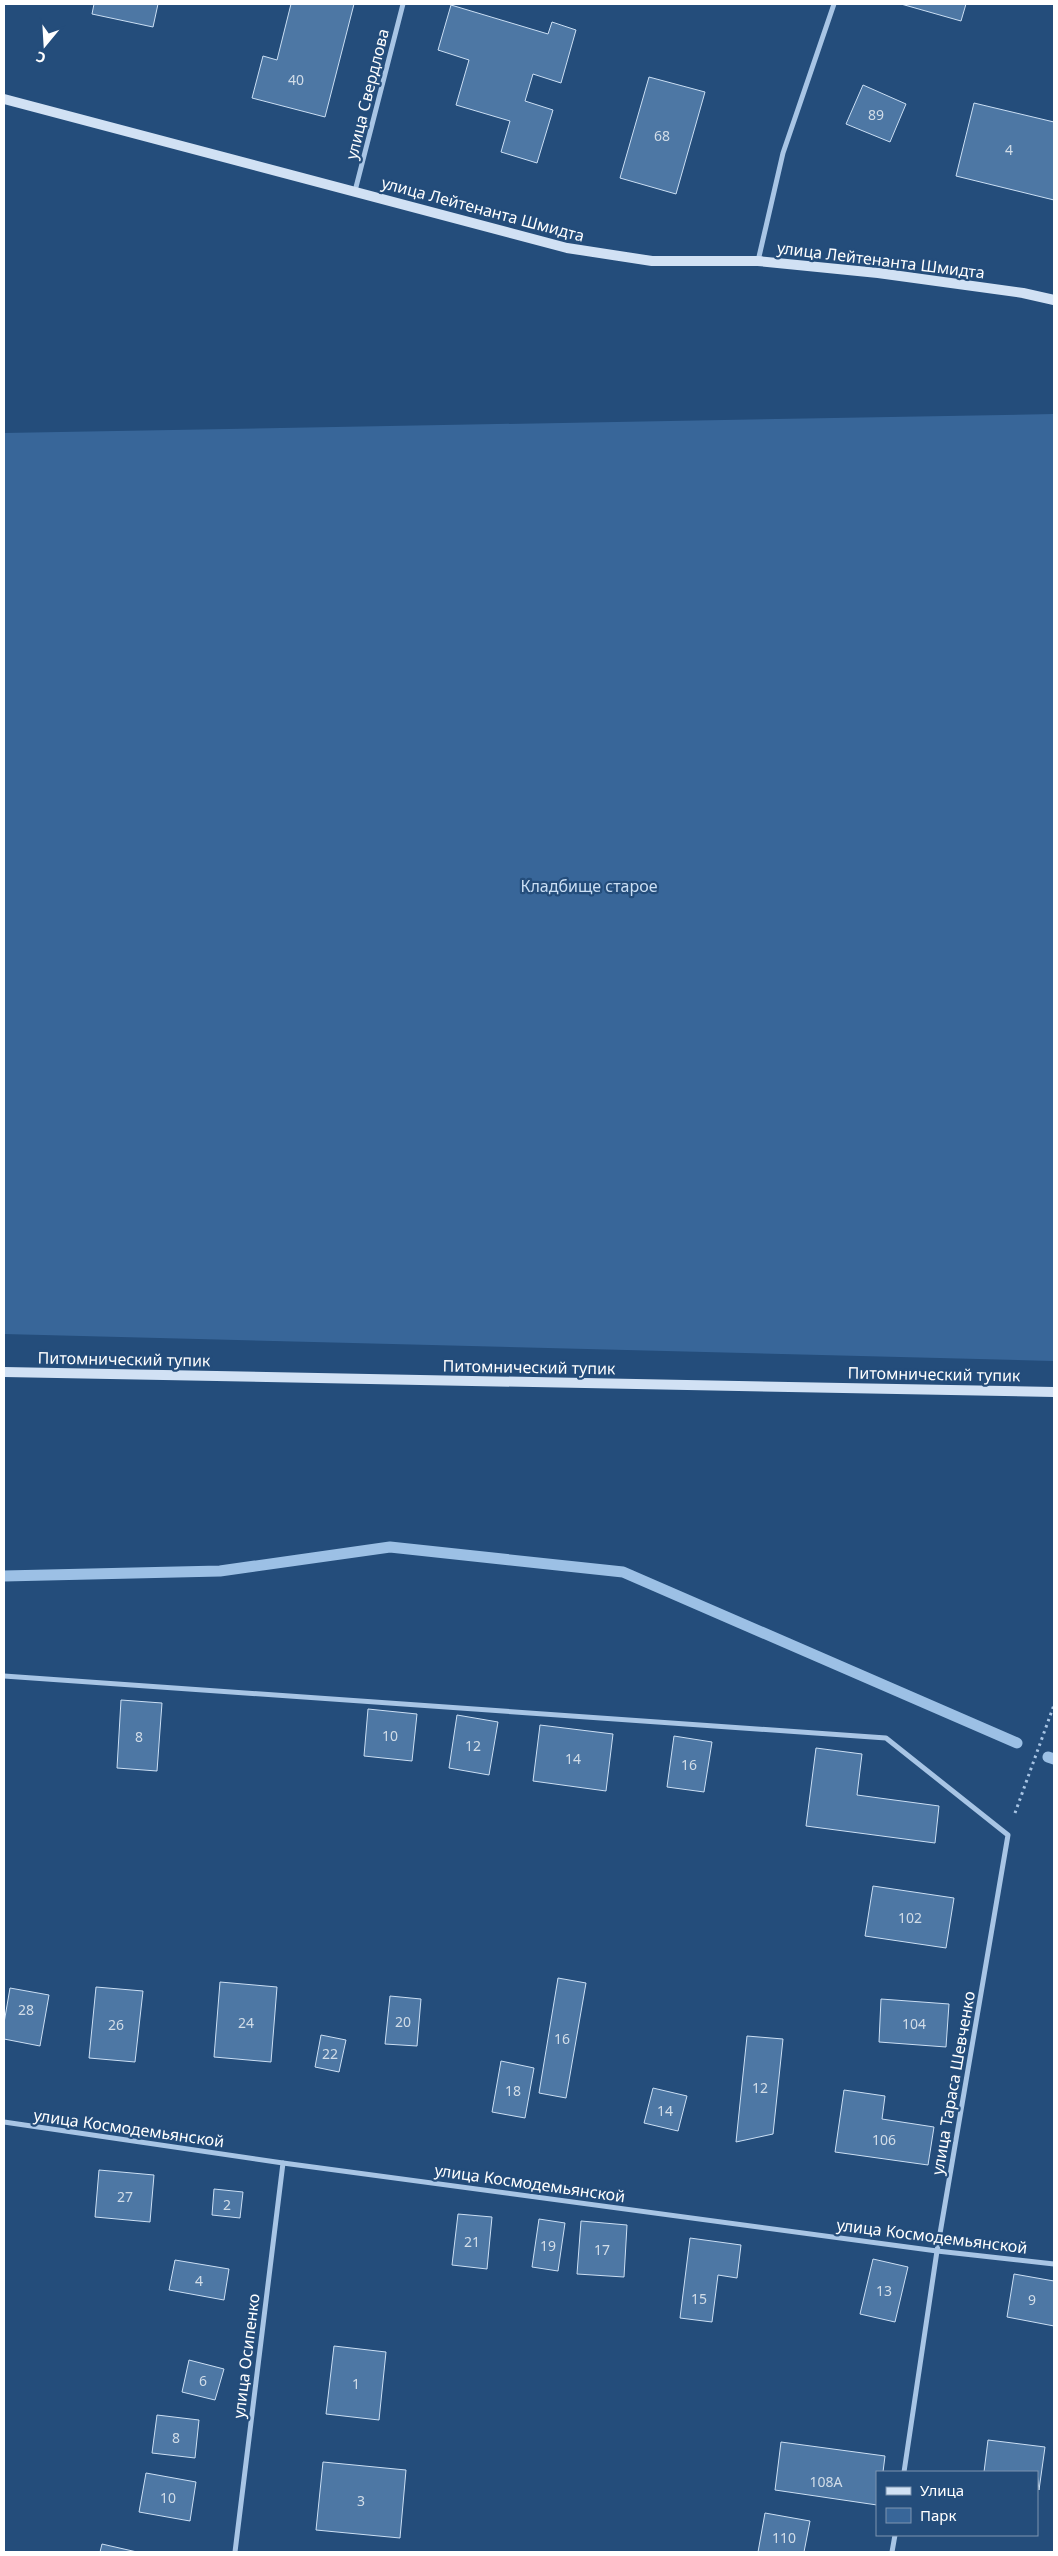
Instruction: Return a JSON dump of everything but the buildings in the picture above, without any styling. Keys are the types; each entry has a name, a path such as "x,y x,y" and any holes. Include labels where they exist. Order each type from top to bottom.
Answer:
{"street":[{"name":"улица Свердлова","path":"355,191 402,4"},
{"path":"758,261 784,153 834,4"},
{"name":"улица Лейтенанта Шмидта","path":"4,99 567,248 652,261 758,261 888,274 1023,293 1054,300"},
{"name":"Питомнический тупик","path":"4,1372 1054,1392"},
{"path":"4,1676 886,1738 1008,1835"},
{"name":"улица Тараса Шевченко","path":"904,2471 937,2251 1008,1835"},
{"name":"улица Космодемьянской","path":"4,2122 283,2163 937,2251 1054,2264"},
{"name":"улица Осипенко","path":"235,2552 283,2163"},
{"path":"892,2552 895,2536"}],"path":[{"path":"1008,1835 1054,1705"}],"green space":[{"name":"Кладбище старое","path":"1054,414 1053,1361 4,1334 4,433"}],"waterway":[{"path":"4,1576 220,1571 390,1547 623,1572 1017,1743"},
{"path":"1048,1757 1054,1759"}]}
